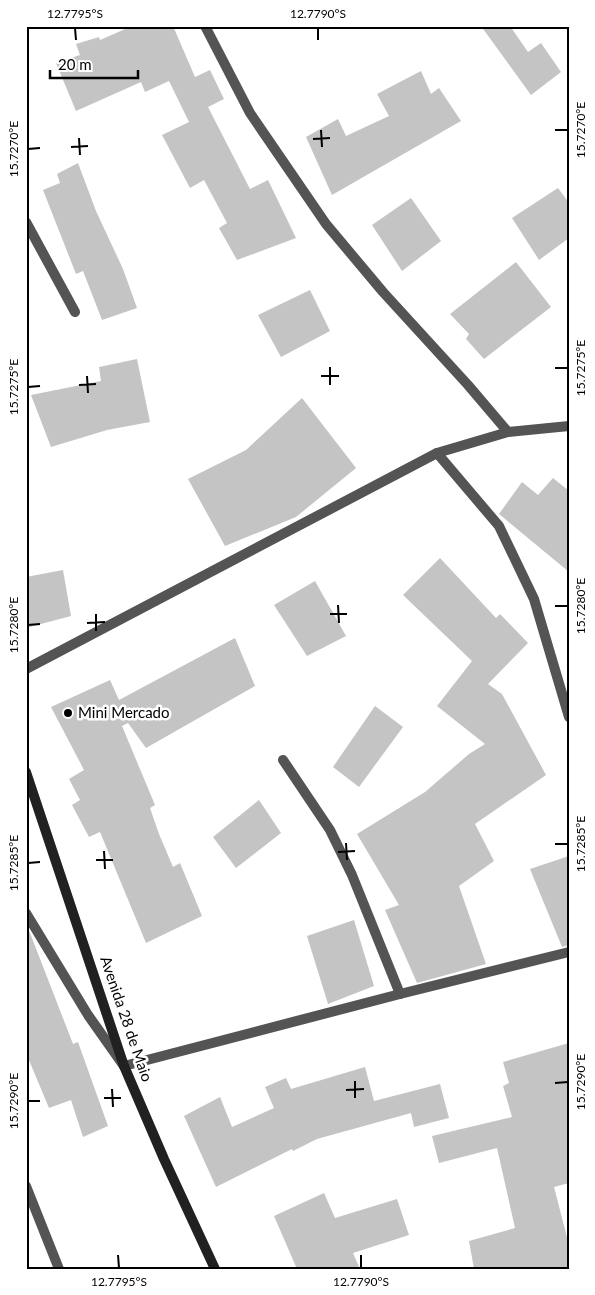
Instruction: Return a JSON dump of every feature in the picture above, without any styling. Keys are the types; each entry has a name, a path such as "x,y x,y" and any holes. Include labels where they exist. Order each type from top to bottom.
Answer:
{"street":[{"path":"206,26 250,113 326,224 383,292 508,432"},
{"path":"26,222 74,312"},
{"path":"26,669 436,453 508,432 569,426"},
{"path":"436,453 499,526 534,598 569,717"},
{"path":"283,760 330,830 352,875 400,994"},
{"name":"Avenida 28 de Maio","path":"26,772 124,1066 164,1159 215,1269"},
{"path":"26,913 88,1015 124,1066 569,952"},
{"path":"26,1186 59,1269"}],"building":[{"path":"132,26 173,26 195,77 210,70 224,99 208,107 250,189 268,180 296,238 237,260 219,228 227,223 204,180 190,188 162,135 189,122 169,81 145,92 141,82 76,111 56,63 80,55 76,44 99,37 100,40"},
{"path":"481,26 510,26 528,52 541,43 561,72 531,95"},
{"path":"421,71 431,94 439,88 461,121 332,195 306,137 338,119 346,136 389,116 377,94"},
{"path":"78,163 96,211 123,269 137,308 102,320 83,271 76,274 43,190 60,183 57,174"},
{"path":"558,188 569,203 569,238 539,260 512,218"},
{"path":"411,198 441,241 402,271 372,225"},
{"path":"516,262 551,307 484,359 466,339 469,334 450,314"},
{"path":"310,290 330,331 281,357 258,315"},
{"path":"137,359 150,422 107,430 51,447 31,395 101,381 99,367"},
{"path":"302,398 356,468 296,517 225,546 188,479 246,450"},
{"path":"553,478 569,491 569,572 499,514 522,482 538,495"},
{"path":"440,558 496,618 500,614 528,643 488,684 502,694 546,775 475,824 494,861 459,886 486,964 417,983 385,910 399,905 357,834 425,792 469,754 485,744 437,706 472,661 403,595"},
{"path":"63,570 71,616 26,628 26,577"},
{"path":"315,581 346,636 307,656 274,605"},
{"path":"235,638 255,686 146,748 128,723 122,726 155,805 150,808 159,834 173,867 180,863 202,916 146,943 100,832 89,837 72,805 80,800 69,779 84,770 51,707 110,680 119,700"},
{"path":"375,706 403,727 359,787 333,767"},
{"path":"259,800 281,833 236,868 213,837"},
{"path":"569,856 569,945 562,947 530,869"},
{"path":"354,920 374,986 328,1004 307,936"},
{"path":"26,928 30,933 73,1044 78,1042 108,1126 83,1137 71,1100 49,1108 26,1053"},
{"path":"569,1043 569,1183 554,1187 569,1245 569,1269 474,1269 469,1241 515,1228 497,1148 439,1163 432,1136 512,1117 503,1086 509,1083 503,1062"},
{"path":"365,1067 374,1101 440,1084 449,1118 414,1127 411,1113 317,1139 293,1151 292,1149 216,1187 184,1116 220,1097 232,1127 274,1108 265,1087 286,1078 291,1089"},
{"path":"324,1193 335,1218 397,1199 409,1235 353,1253 360,1269 297,1269 274,1216"}],"place":[{"name":"Mini Mercado","path":"68,713"}]}
